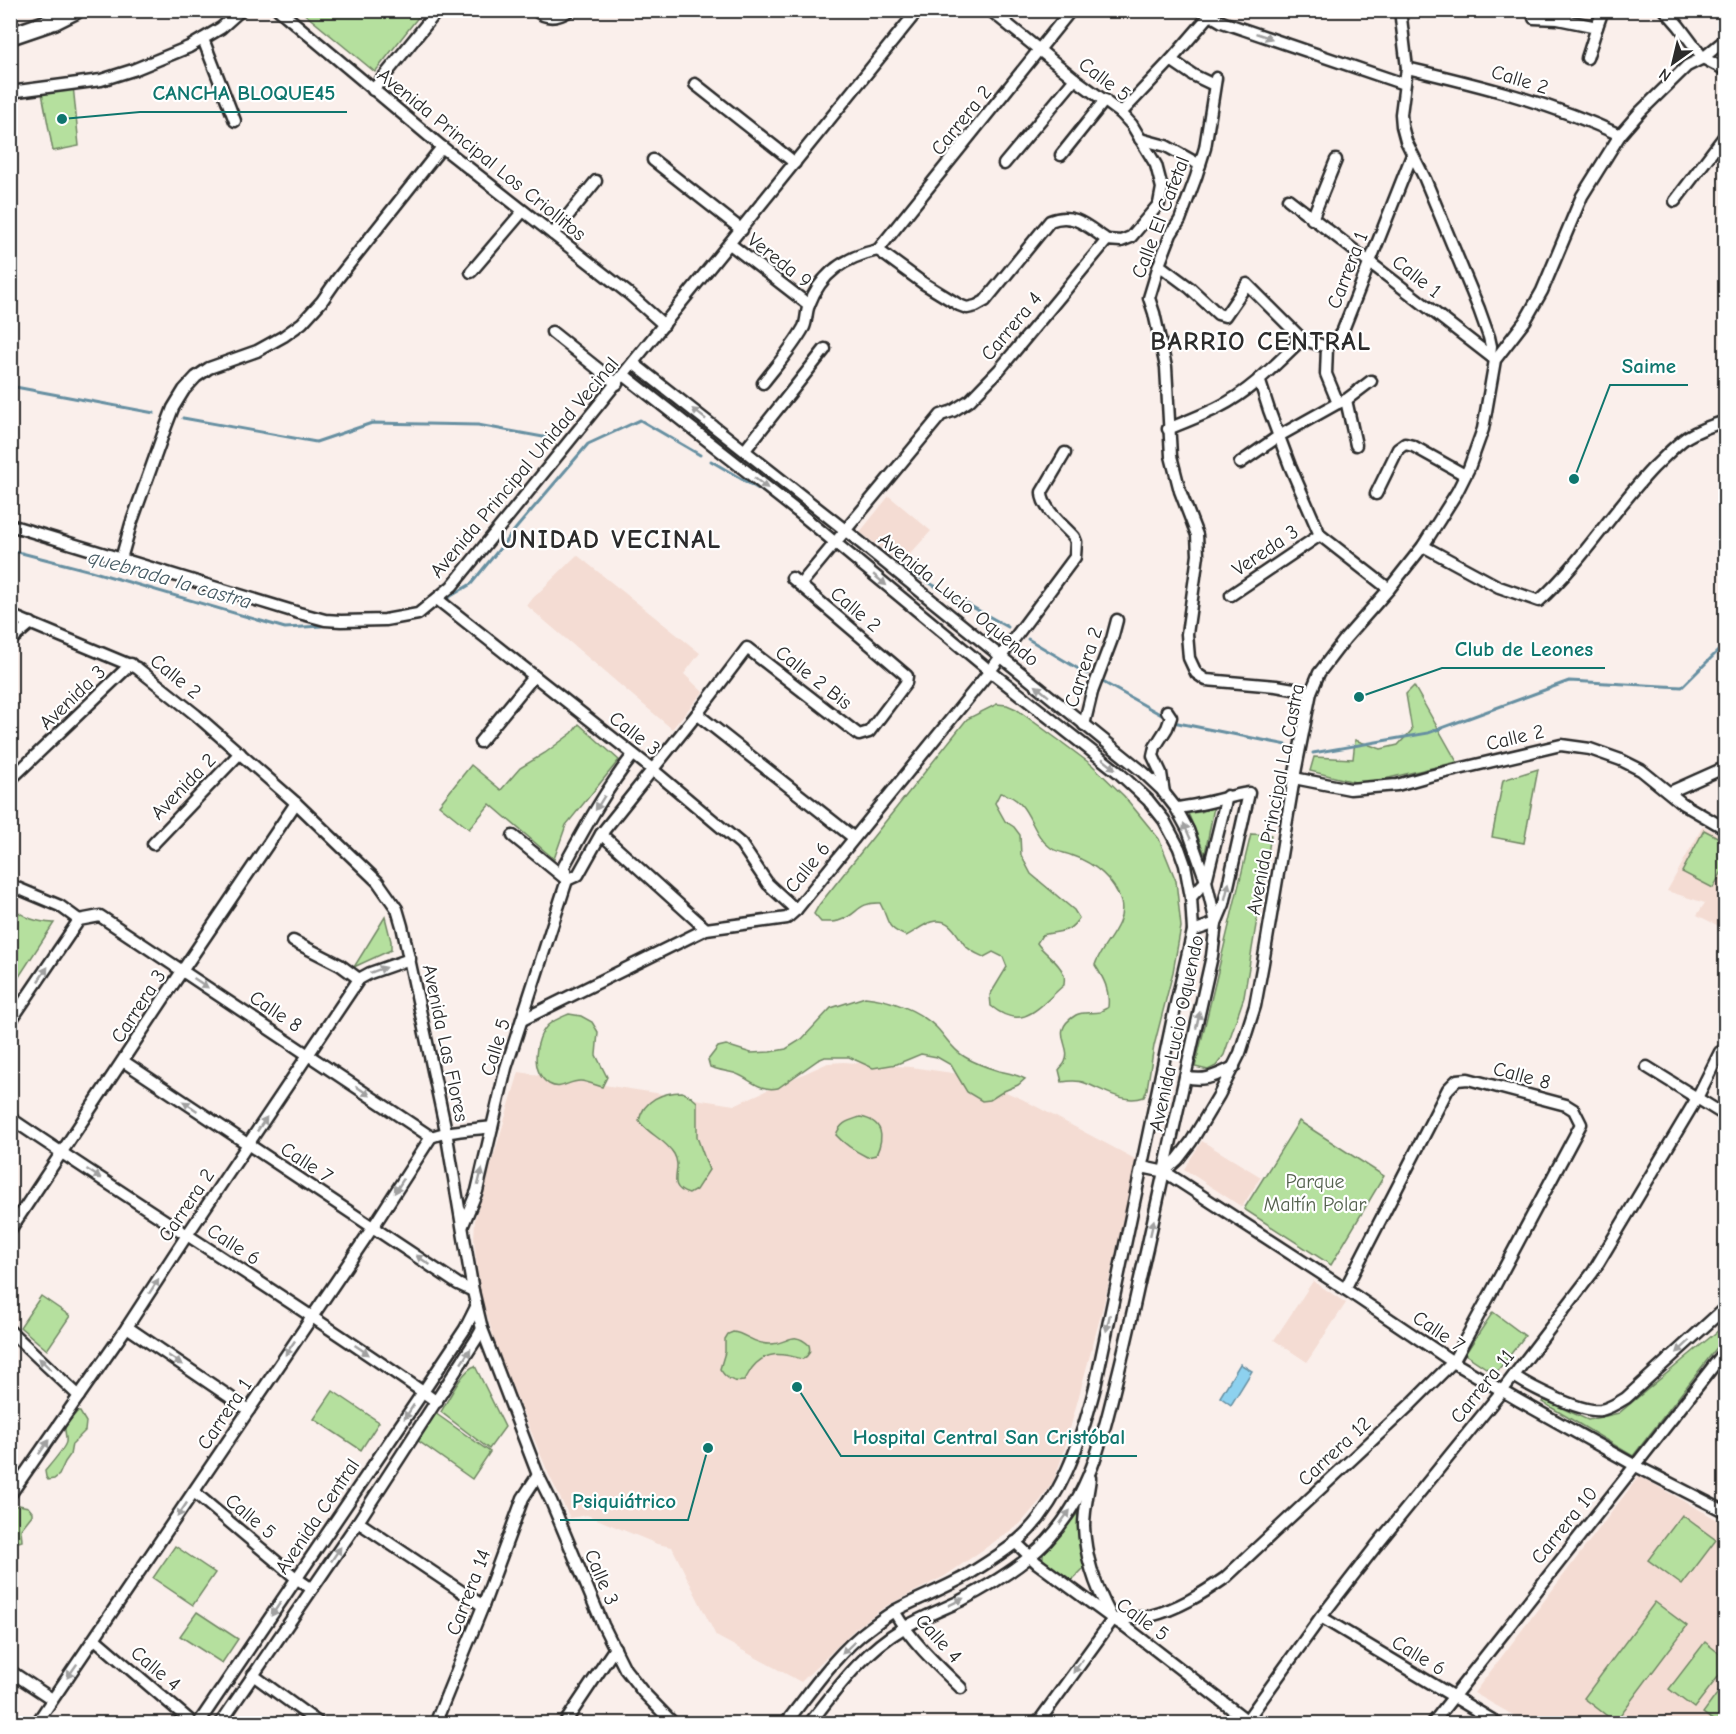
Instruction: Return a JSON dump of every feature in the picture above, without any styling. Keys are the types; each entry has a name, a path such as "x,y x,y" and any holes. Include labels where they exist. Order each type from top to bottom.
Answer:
{"main road":[{"path":"10,36 54,21 75,10"}],"street":[{"path":"10,92 100,80 143,66 203,39 221,28 241,10"},
{"name":"Avenida Principal Los Criollitos","path":"279,10 442,147 627,293 664,325"},
{"path":"373,90 438,10"},
{"path":"535,10 541,16 555,18 570,10"},
{"name":"Avenida Principal Unidad Vecinal","path":"10,525 325,620 385,620 418,614 452,586 918,10"},
{"name":"Calle 5","path":"990,10 1039,51 1121,112 1140,139"},
{"name":"Carrera 2","path":"878,250 1071,10"},
{"path":"1400,10 1407,68 1401,114 1402,126 1479,309 1489,337 1492,358"},
{"path":"1532,10 1534,18 1558,19 1597,27"},
{"path":"1587,58 1603,10"},
{"path":"1665,10 1703,58 1725,70"},
{"path":"1121,112 1171,60 1210,13 1222,22 1404,84"},
{"path":"203,39 235,121"},
{"name":"Avenida Principal La Castra","path":"1165,1172 1191,1142 1234,1067 1243,1044 1257,995 1311,692 1319,673 1423,546 1469,468 1482,429 1492,358 1526,321 1542,291 1582,196 1620,135 1687,66 1703,58 1725,39"},
{"name":"Calle El Cafetal","path":"1171,60 1193,75 1215,82 1200,165 1180,220 1170,234 1149,298 1166,367 1171,456 1177,482 1197,535 1198,555 1187,633 1189,658 1196,673 1206,680 1276,686 1311,692"},
{"name":"Calle 2","path":"1407,68 1490,88 1532,101 1620,135"},
{"path":"1004,164 1075,79"},
{"path":"695,84 795,163"},
{"path":"1061,155 1105,100"},
{"path":"1675,201 1725,134"},
{"path":"878,250 951,301 967,308 976,306 984,301 1050,221 1059,217 1069,217 1107,240 1121,241 1131,237 1159,204 1162,188 1156,165 1140,139"},
{"path":"1140,139 1166,146 1200,165"},
{"path":"122,560 131,524 165,429 173,408 184,390 196,377 209,368 257,351 302,323 322,302 338,278 442,147"},
{"name":"Carrera 1","path":"1327,348 1343,330 1412,154"},
{"path":"653,160 742,230"},
{"path":"1312,219 1336,160"},
{"path":"553,234 596,180"},
{"name":"Calle 1","path":"1288,199 1492,358"},
{"path":"471,272 523,210"},
{"name":"Carrera 4","path":"845,530 941,415 970,400 999,370 1107,240"},
{"name":"Vereda 9","path":"730,244 809,305"},
{"name":"Vereda 9","path":"763,383 802,330 809,305 825,277 849,258 878,250"},
{"path":"1159,265 1190,288 1218,314 1225,316 1247,284 1302,339 1327,348 1326,374 1342,401 1356,445"},
{"name":"Avenida Lucio Oquendo","path":"552,332 620,379 835,542 990,671 1118,772 1148,800 1164,820 1185,865 1191,897 1193,930 1095,1387 1073,1460 1041,1514 1015,1542 964,1577 894,1611 867,1630 841,1655 785,1724"},
{"path":"1168,429 1220,406 1259,379 1302,339"},
{"path":"745,450 825,349"},
{"name":"Avenida Lucio Oquendo","path":"633,363 845,530 1143,772 1176,808 1188,830 1206,880 1216,923 1212,956 1165,1172 1105,1431 1091,1472 1071,1510 1047,1540 1030,1556 1013,1570 963,1599 903,1628 868,1653 809,1724"},
{"path":"1259,379 1303,498 1320,535 1389,589"},
{"path":"1240,463 1279,436 1342,401 1371,381"},
{"path":"1423,546 1499,587 1539,601 1638,484 1674,448 1688,437 1725,421"},
{"path":"1376,494 1398,449 1405,444 1413,446 1465,475"},
{"path":"990,671 1075,557 1074,537 1041,498 1042,492 1065,453"},
{"path":"835,542 845,530"},
{"name":"Vereda 3","path":"1231,595 1320,535"},
{"name":"Calle 2","path":"835,542 796,582 907,676 906,683 869,732 859,735"},
{"name":"Calle 3","path":"437,599 741,844 768,884 796,910"},
{"name":"Calle 2","path":"10,615 131,664 196,715 296,803"},
{"name":"Carrera 2","path":"1084,725 1092,692 1117,620"},
{"path":"10,641 31,623"},
{"name":"Calle 5","path":"567,880 578,874 601,834 747,648"},
{"name":"Calle 2 Bis","path":"747,648 859,735"},
{"name":"Avenida 3","path":"10,780 131,664"},
{"name":"Calle 6","path":"522,1020 706,929 787,918 796,910 990,671"},
{"path":"480,742 534,676"},
{"path":"1164,793 1161,773 1153,756 1155,747 1171,717 1167,711"},
{"path":"697,714 854,838"},
{"name":"Calle 2","path":"1294,778 1350,789 1389,786 1561,745 1590,749 1641,770 1683,804 1725,829"},
{"name":"Avenida 2","path":"153,844 240,753"},
{"name":"Calle 5","path":"463,1225 477,1191 506,1068 567,880 564,866 611,785 633,755"},
{"path":"1670,792 1725,767"},
{"path":"1176,808 1192,807 1227,796 1249,793 1224,904 1216,923 1193,930"},
{"path":"1191,897 1206,880 1227,796"},
{"name":"Avenida Las Flores","path":"296,803 378,882 397,909 446,1131 480,1334"},
{"name":"Carrera 3","path":"10,1230 296,803"},
{"path":"601,834 706,929"},
{"path":"513,836 567,880"},
{"path":"10,885 60,906 79,920 10,1022"},
{"name":"Calle 8","path":"79,920 100,916 431,1137"},
{"path":"293,941 340,965 359,979 369,973 410,960"},
{"name":"Carrera 2","path":"10,1495 127,1327 359,979"},
{"name":"Carrera 11","path":"1247,1723 1321,1617 1514,1376 1593,1272 1697,1098 1720,1052"},
{"name":"Calle 7","path":"123,1061 458,1284 473,1291"},
{"path":"1185,1077 1211,1078 1234,1067"},
{"path":"1647,1067 1725,1116"},
{"name":"Calle 8","path":"1346,1289 1448,1089 1457,1080 1468,1079 1566,1105 1574,1110 1581,1124"},
{"name":"Calle 6","path":"10,1118 312,1316 437,1402"},
{"name":"Carrera 12","path":"1113,1619 1149,1616 1173,1608 1197,1598 1225,1578 1453,1362 1581,1124"},
{"path":"431,1137 446,1131 492,1127"},
{"name":"Carrera 1","path":"36,1724 373,1227 431,1137"},
{"name":"Calle 7","path":"1142,1167 1165,1172 1346,1289 1453,1362 1502,1391 1636,1466 1725,1512"},
{"name":"Avenida Central","path":"196,1724 423,1392 465,1329 476,1307"},
{"path":"1514,1376 1532,1387 1586,1409 1598,1411 1611,1407 1626,1398 1725,1307"},
{"path":"127,1327 249,1410"},
{"path":"465,1329 472,1328 480,1334"},
{"path":"10,1331 79,1396"},
{"name":"Calle 3","path":"480,1334 538,1475 625,1669 643,1692 674,1724"},
{"name":"Avenida Central","path":"220,1724 358,1522 480,1334"},
{"name":"Carrera 10","path":"1432,1724 1725,1350"},
{"path":"1095,1387 1114,1391"},
{"path":"1037,1724 1113,1619 1101,1597 1087,1553 1084,1524 1091,1472"},
{"name":"Carrera 14","path":"435,1724 483,1606 523,1498 538,1475"},
{"name":"Calle 5","path":"194,1492 312,1589"},
{"path":"358,1522 483,1606"},
{"name":"Calle 5","path":"1015,1542 1068,1586 1126,1627 1247,1723"},
{"path":"1068,1586 1079,1590 1087,1588 1092,1582 1092,1572"},
{"name":"Calle 4","path":"894,1611 903,1628 961,1688"},
{"name":"Calle 6","path":"1321,1617 1499,1724"},
{"name":"Calle 4","path":"95,1639 196,1724"},
{"path":"564,1724 615,1648"},
{"path":"10,1671 52,1699"},
{"path":"253,1675 320,1724"}],"shaded area":[{"path":"889,496 931,531 901,564 860,532"},
{"path":"577,555 700,653 684,674 703,692 672,729 526,605"},
{"path":"1703,826 1725,838 1725,929 1697,915 1705,903 1667,891"},
{"path":"828,1063 911,1067 966,1075 1022,1099 1137,1160 1104,1303 1063,1455 1053,1482 1020,1524 945,1576 886,1606 856,1628 801,1682 716,1636 672,1547 657,1544 587,1515 570,1518 549,1475 498,1352 480,1292 474,1241 475,1218 519,1072 734,1105"},
{"path":"1202,1141 1261,1177 1242,1207 1184,1169"},
{"path":"1313,1281 1346,1303 1307,1362 1274,1340"},
{"path":"1639,1476 1725,1524 1725,1723 1527,1723 1474,1693"}],"green space":[{"path":"301,11 423,11 375,72"},
{"path":"73,85 79,146 53,151 42,93"},
{"path":"1414,686 1457,762 1363,784 1310,771 1314,757 1353,759 1355,740 1381,749 1398,745 1412,730 1406,694"},
{"path":"997,704 1016,709 1092,765 1124,796 1159,839 1176,881 1181,927 1144,1097 1129,1099 1082,1082 1062,1082 1059,1070 1067,1056 1062,1033 1064,1027 1076,1015 1100,1012 1108,1007 1106,985 1095,965 1117,927 1122,910 1121,902 1114,887 1103,873 1081,859 1053,849 1044,841 1024,809 1010,796 1000,793 995,803 1005,821 1020,835 1021,855 1031,874 1074,910 1079,918 1067,930 1042,935 1037,943 1062,970 1064,985 1031,1014 1013,1017 991,1006 990,995 1007,967 1003,957 993,952 984,957 973,952 955,930 943,922 931,922 906,936 894,930 888,923 880,903 862,906 847,918 836,922 821,922 814,914 967,719"},
{"path":"579,724 619,760 566,825 554,859 490,804 469,829 439,805 471,765 501,790 520,768 572,733"},
{"path":"1538,769 1524,843 1492,837 1503,780"},
{"path":"1214,807 1205,854 1188,813 1201,812"},
{"path":"1704,830 1725,841 1725,866 1713,888 1682,872"},
{"path":"1251,834 1271,835 1244,997 1224,1055 1216,1066 1208,1070 1195,1067"},
{"path":"11,907 31,919 54,923 11,989"},
{"path":"385,917 391,950 354,967"},
{"path":"865,997 884,1000 912,1011 936,1027 960,1054 986,1067 1025,1079 990,1100 982,1101 967,1092 951,1065 937,1057 921,1054 897,1064 873,1068 849,1057 825,1057 778,1088 771,1089 740,1075 710,1067 708,1060 718,1047 726,1045 751,1053 786,1049 802,1039 831,1008"},
{"path":"569,1014 581,1016 592,1022 598,1032 596,1055 607,1077 602,1087 580,1081 553,1086 543,1079 539,1072 536,1055 543,1031 550,1023"},
{"path":"682,1092 697,1102 697,1137 709,1170 696,1190 689,1194 682,1191 676,1182 677,1166 671,1149 639,1121 649,1103 661,1096"},
{"path":"860,1117 873,1122 880,1130 881,1142 876,1155 867,1157 836,1135 848,1121"},
{"name":"Parque Maltín Polar","path":"1299,1121 1384,1176 1331,1265 1244,1209"},
{"path":"41,1296 70,1316 47,1350 20,1327"},
{"path":"1493,1312 1525,1336 1495,1374 1465,1354"},
{"path":"1725,1325 1725,1337 1633,1456 1542,1402 1544,1400 1588,1420 1619,1413"},
{"path":"733,1332 763,1344 775,1344 798,1338 809,1345 810,1351 803,1359 770,1355 752,1368 744,1381 733,1381 727,1378 720,1369 725,1352 725,1339"},
{"path":"475,1366 505,1427 489,1449 441,1412 461,1379 470,1368"},
{"path":"333,1391 379,1422 361,1450 314,1419"},
{"path":"77,1412 80,1412 86,1422 85,1431 72,1444 70,1455 59,1475 48,1480 45,1471 65,1445 65,1426"},
{"path":"435,1413 490,1452 472,1479 417,1440"},
{"path":"19,1505 28,1507 32,1515 21,1529 22,1541 19,1542 11,1537 10,1510"},
{"path":"1078,1513 1085,1567 1069,1583 1043,1560 1043,1554"},
{"path":"1682,1515 1716,1540 1682,1585 1648,1560"},
{"path":"175,1546 215,1573 193,1605 153,1578"},
{"path":"1655,1602 1687,1626 1615,1722 1584,1698"},
{"path":"197,1612 238,1639 222,1663 180,1636"},
{"path":"1705,1642 1725,1658 1725,1668 1694,1708 1669,1689"},
{"path":"1725,1683 1725,1723 1717,1723 1703,1713"}],"water":[{"path":"1240,1364 1252,1371 1231,1405 1220,1397"}],"waterway":[{"path":"10,386 154,413"},
{"path":"183,418 316,442 372,423 478,425 554,439"},
{"name":"quebrada la castra","path":"446,599 471,584 588,444 640,420 700,455"},
{"path":"711,461 767,494"},
{"name":"quebrada la castra","path":"10,550 91,571 285,628 322,626"},
{"path":"892,562 1008,627"},
{"path":"1028,639 1087,674"},
{"path":"1313,753 1428,733 1569,681 1682,687 1726,643"},
{"path":"1101,681 1167,718"},
{"path":"1173,722 1287,745"}],"place":[{"name":"CANCHA BLOQUE45","path":"62,119"},
{"name":"Saime","path":"1574,479"},
{"name":"Club de Leones","path":"1359,697"},
{"name":"Hospital Central San Cristóbal","path":"797,1387"},
{"name":"Psiquiátrico","path":"708,1448"}],"district":[{"name":"BARRIO CENTRAL","path":"1261,341"},
{"name":"UNIDAD VECINAL","path":"611,539"}]}
